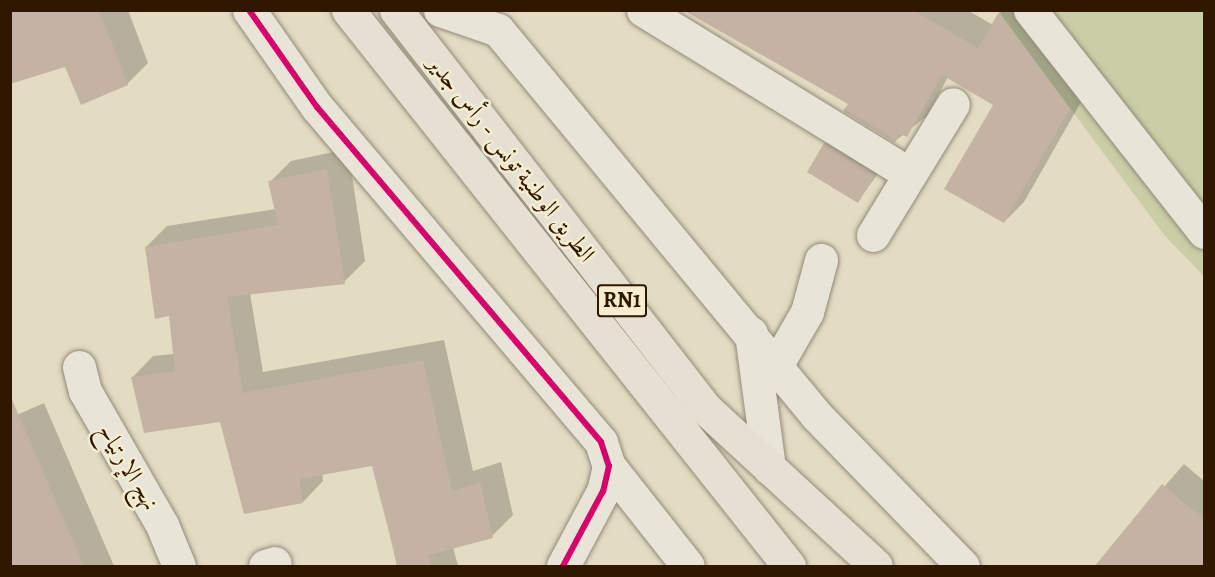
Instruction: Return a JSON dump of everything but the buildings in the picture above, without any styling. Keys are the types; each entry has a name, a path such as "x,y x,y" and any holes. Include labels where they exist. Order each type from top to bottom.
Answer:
{"main road":[{"name":"الطريق الوطنية تونس - رأس جدير","path":"348,10 789,567"},
{"name":"الطريق الوطنية تونس - رأس جدير","path":"396,10 706,409 876,567"}],"street":[{"path":"249,10 317,107 601,442 609,466 687,567"},
{"path":"440,10 498,30 751,331 818,416 963,567"},
{"path":"643,10 910,174"},
{"path":"1030,10 1204,232"},
{"path":"873,235 953,104"},
{"path":"777,364 807,312 821,260"},
{"path":"751,331 770,468"},
{"name":"نهج الإرتياح","path":"79,367 85,391 162,525 179,567"},
{"path":"563,567 603,491 609,466"}],"green space":[{"path":"998,11 1204,11 1204,276 1165,236"}],"cycle path":[{"path":"249,10 317,107 601,442 609,466 603,491 563,566"}]}
